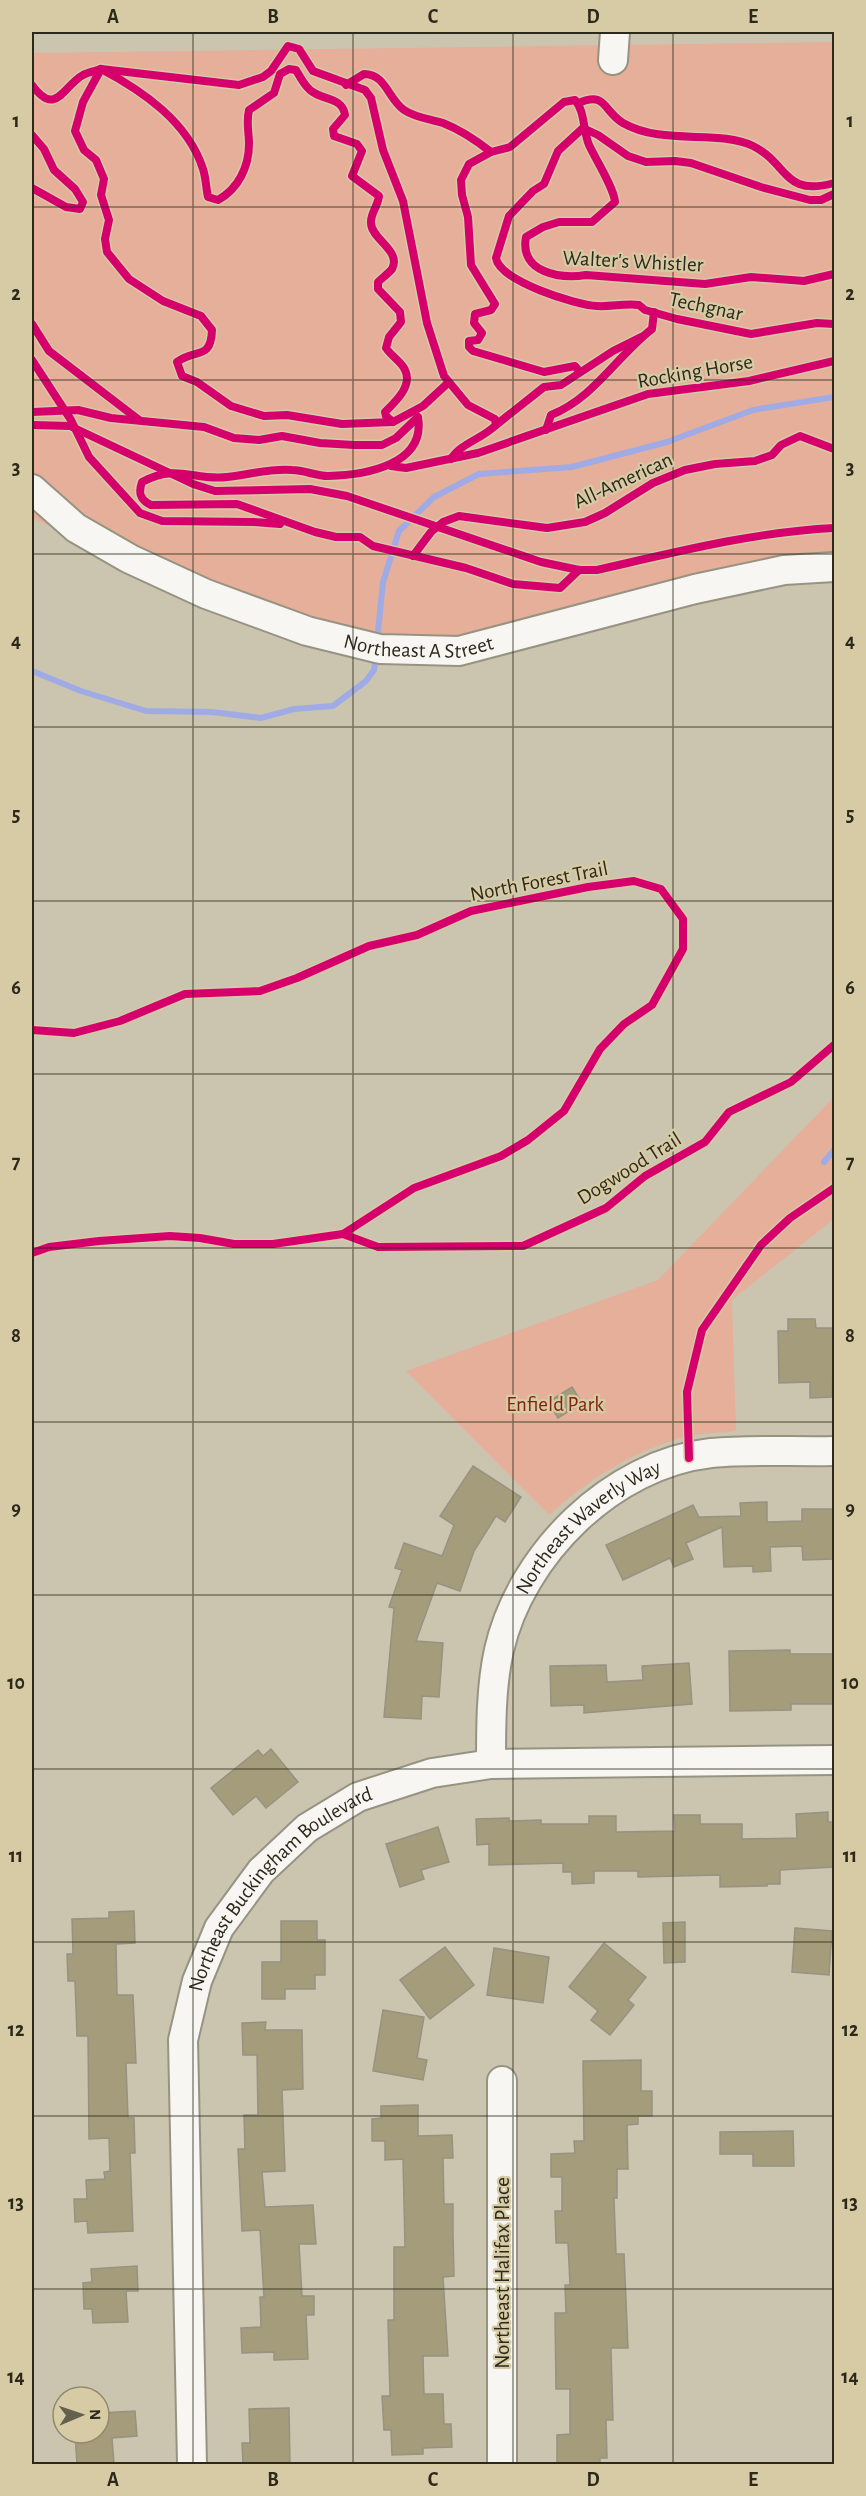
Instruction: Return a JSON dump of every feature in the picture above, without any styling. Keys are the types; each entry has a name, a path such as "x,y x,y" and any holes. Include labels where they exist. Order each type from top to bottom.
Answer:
{"street":[{"path":"614,60 615,32"},
{"name":"Northeast A Street","path":"32,489 76,528 130,559 206,594 307,631 367,646 410,652 459,651 695,589 784,570 834,567"},
{"name":"Northeast Waverly Way","path":"490,1764 491,1712 499,1649 520,1590 559,1536 609,1492 659,1466 710,1453 834,1451"},
{"name":"Northeast Buckingham Boulevard","path":"190,2462 183,2040 197,1981 219,1928 261,1871 307,1828 358,1797 432,1773 490,1764 834,1760"},
{"name":"Northeast Halifax Place","path":"502,2081 502,2464"}],"green space":[{"path":"834,42 834,570 433,650 277,628 32,518 32,53"},
{"name":"Enfield Park","path":"834,1097 834,1219 732,1300 736,1431 687,1436 643,1452 595,1479 549,1515 406,1371 658,1280"}],"building":[{"path":"788,1319 815,1319 816,1328 834,1328 832,1397 810,1398 810,1382 779,1383 778,1331 788,1331"},
{"path":"572,1387 582,1403 558,1418 548,1402"},
{"path":"473,1466 521,1497 505,1522 496,1516 474,1551 460,1591 437,1583 416,1641 443,1643 439,1697 422,1696 421,1719 384,1717 394,1608 389,1607 402,1570 395,1568 404,1543 442,1556 454,1525 440,1516"},
{"path":"767,1502 767,1522 802,1521 802,1509 834,1509 834,1559 803,1560 802,1546 770,1547 771,1571 753,1572 753,1566 724,1567 722,1527 686,1543 693,1559 674,1567 670,1558 623,1580 606,1545 693,1505 699,1517 741,1516 740,1503"},
{"path":"790,1650 790,1654 834,1654 834,1704 791,1704 791,1710 730,1711 729,1651"},
{"path":"689,1663 692,1704 584,1713 584,1705 551,1706 550,1666 606,1665 607,1682 643,1680 642,1666"},
{"path":"271,1749 298,1782 266,1808 256,1796 233,1815 211,1788 258,1750 263,1756"},
{"path":"828,1812 828,1822 834,1822 834,1867 780,1870 780,1884 767,1884 767,1886 720,1887 720,1875 638,1877 638,1871 594,1871 594,1883 572,1884 572,1872 563,1872 563,1863 489,1865 489,1844 477,1845 476,1819 509,1818 509,1821 541,1820 541,1824 589,1824 589,1816 616,1816 616,1832 675,1831 674,1815 700,1815 700,1824 742,1824 742,1839 797,1838 796,1814"},
{"path":"438,1827 449,1862 421,1870 424,1879 400,1887 386,1844"},
{"path":"134,1911 135,1943 116,1944 117,1995 133,1995 136,2063 126,2063 128,2118 134,2118 135,2153 130,2153 133,2231 88,2233 87,2221 75,2222 74,2199 87,2199 86,2180 105,2179 104,2172 110,2171 109,2138 89,2139 88,2036 77,2036 75,1981 68,1981 67,1954 73,1954 72,1919 109,1918 109,1912"},
{"path":"281,1921 317,1921 317,1940 325,1940 325,1975 315,1975 315,1989 285,1989 285,1999 262,1999 262,1962 281,1962"},
{"path":"685,1922 685,1962 664,1963 663,1923"},
{"path":"795,1928 832,1931 829,1975 792,1972"},
{"path":"604,1943 646,1977 628,2000 634,2005 610,2035 591,2020 598,2011 569,1987"},
{"path":"445,1947 474,1985 430,2019 400,1980"},
{"path":"494,1948 549,1957 543,2003 487,1995"},
{"path":"383,2010 424,2017 417,2058 427,2060 423,2080 373,2071"},
{"path":"266,2022 265,2030 302,2030 303,2089 282,2090 285,2171 262,2172 265,2207 313,2205 316,2244 299,2244 302,2296 314,2296 314,2315 306,2315 308,2359 274,2360 274,2352 242,2353 241,2328 261,2327 260,2297 264,2297 260,2230 242,2231 238,2149 245,2149 244,2115 258,2115 257,2055 243,2055 242,2023"},
{"path":"641,2060 641,2091 652,2091 652,2116 638,2116 638,2124 627,2125 628,2169 617,2169 617,2198 614,2198 616,2254 624,2254 628,2348 611,2348 613,2420 606,2420 607,2458 600,2458 600,2464 557,2464 557,2435 570,2434 570,2389 556,2389 555,2313 566,2313 565,2285 570,2285 568,2243 556,2243 555,2211 562,2211 562,2177 551,2177 551,2154 575,2153 574,2141 584,2141 583,2061"},
{"path":"418,2105 418,2136 452,2135 453,2158 443,2158 444,2204 453,2204 454,2276 443,2277 448,2356 423,2356 424,2394 443,2394 444,2424 451,2424 452,2447 423,2448 423,2454 392,2455 391,2430 384,2430 382,2396 390,2396 388,2320 394,2320 394,2247 405,2247 403,2159 385,2160 385,2141 372,2141 372,2119 381,2118 381,2106"},
{"path":"793,2131 794,2166 753,2166 753,2154 720,2154 720,2132"},
{"path":"137,2266 138,2291 126,2291 128,2322 93,2323 92,2309 84,2309 83,2283 92,2282 91,2269"},
{"path":"289,2408 290,2464 243,2464 242,2443 250,2443 249,2409"},
{"path":"135,2411 137,2436 112,2438 114,2464 77,2464 76,2445 111,2445 111,2412"}],"waterway":[{"path":"377,642 383,582 399,531 434,497 479,474 572,467 667,442 753,410 834,397"},
{"path":"32,671 81,691 146,711 212,712 261,718 294,709 333,706 366,681 374,670 376,655"},
{"path":"824,1162 834,1150"}],"cycle path":[{"path":"32,85 47,99 53,99 59,97 83,75 101,69 239,85 263,77 271,71 288,46 299,49 313,71 365,90 371,98 383,150 403,201 427,323 444,376 468,405 495,419 496,425 460,449 451,459"},
{"path":"101,69 133,87 175,123 196,152 204,172 208,197 218,200 237,184 247,161 249,110 274,93 280,74 289,69 296,70 310,90 340,105 345,115 333,129 334,136 357,144 362,151 352,176 379,196 371,220 372,229 393,256 392,269 378,282 378,289 400,312 401,322 389,337 386,348 401,364 407,376 402,393 385,412 393,422"},
{"path":"101,69 83,102 75,131 84,150 96,160 104,179 101,195 109,220 105,239 107,252 129,279 163,301 201,316 212,330 209,346 205,350 177,362 182,376 197,382 231,406 264,416 287,415 342,424 393,422 423,406 449,382"},
{"name":"Walter's Whistler","path":"346,85 364,74 371,75 382,82 404,110 418,117 450,126 491,152 510,147 564,102 575,100 581,110 589,145 608,182 615,202 592,222 559,222 543,227 526,237 529,259 544,271 565,276 586,275 705,284 751,277 804,281 834,274"},
{"path":"579,103 594,99 600,101 623,123 655,134 739,141 765,153 795,182 805,186 834,183"},
{"name":"Techgnar","path":"583,128 558,151 544,184 533,191 509,216 496,258 500,267 510,275 540,290 587,305 639,305 645,310 677,319 751,334 817,323 834,324"},
{"path":"583,128 598,135 628,156 646,162 691,163 761,187 810,200 821,200 834,194"},
{"path":"32,135 44,149 54,170 75,189 83,202 80,209 66,207 32,188"},
{"path":"491,152 469,164 461,180 462,195 468,217 471,265 495,304 491,310 475,314 474,323 482,333 478,340 469,341 469,347 473,351 544,372 575,366 579,371"},
{"path":"546,430 551,415 566,408 593,387 652,329 654,312"},
{"path":"32,324 49,351 139,420"},
{"path":"496,425 544,387 561,385 613,351 641,337"},
{"path":"32,360 71,420 89,457 140,513 162,521 280,524"},
{"name":"Rocking Horse","path":"391,466 406,468 478,453 648,394 749,381 834,361"},
{"path":"32,412 78,410 111,418 204,427 234,438 259,440 282,436 320,443 354,445 382,445 396,438 418,417 418,433 413,446 403,456 375,470 328,476 296,470 267,471 215,478 176,473 166,474 142,482 141,496 151,505 237,504 315,532 336,537 360,537 373,546 466,568 513,584 560,588 579,570"},
{"path":"32,425 70,426 193,484 215,491 310,489 347,496 541,562 579,570 597,570 745,538 834,528"},
{"name":"All-American","path":"413,556 431,532 443,522 459,516 547,528 585,522 605,513 653,483 685,470 715,464 755,461 772,455 781,445 800,436 834,449"},
{"name":"North Forest Trail","path":"32,1030 74,1033 120,1021 185,994 260,991 297,978 369,946 417,935 471,911 588,887 634,881 661,889 683,919 683,949 652,1005 624,1024 600,1049 564,1111 528,1140 501,1156 414,1188 343,1234 273,1244 234,1244 170,1236 49,1247 32,1253"},
{"name":"Dogwood Trail","path":"343,1234 378,1247 523,1246 606,1208 645,1176 705,1142 729,1112 791,1082 834,1045"},
{"path":"689,1458 687,1392 702,1330 761,1245 790,1218 834,1188"}]}
